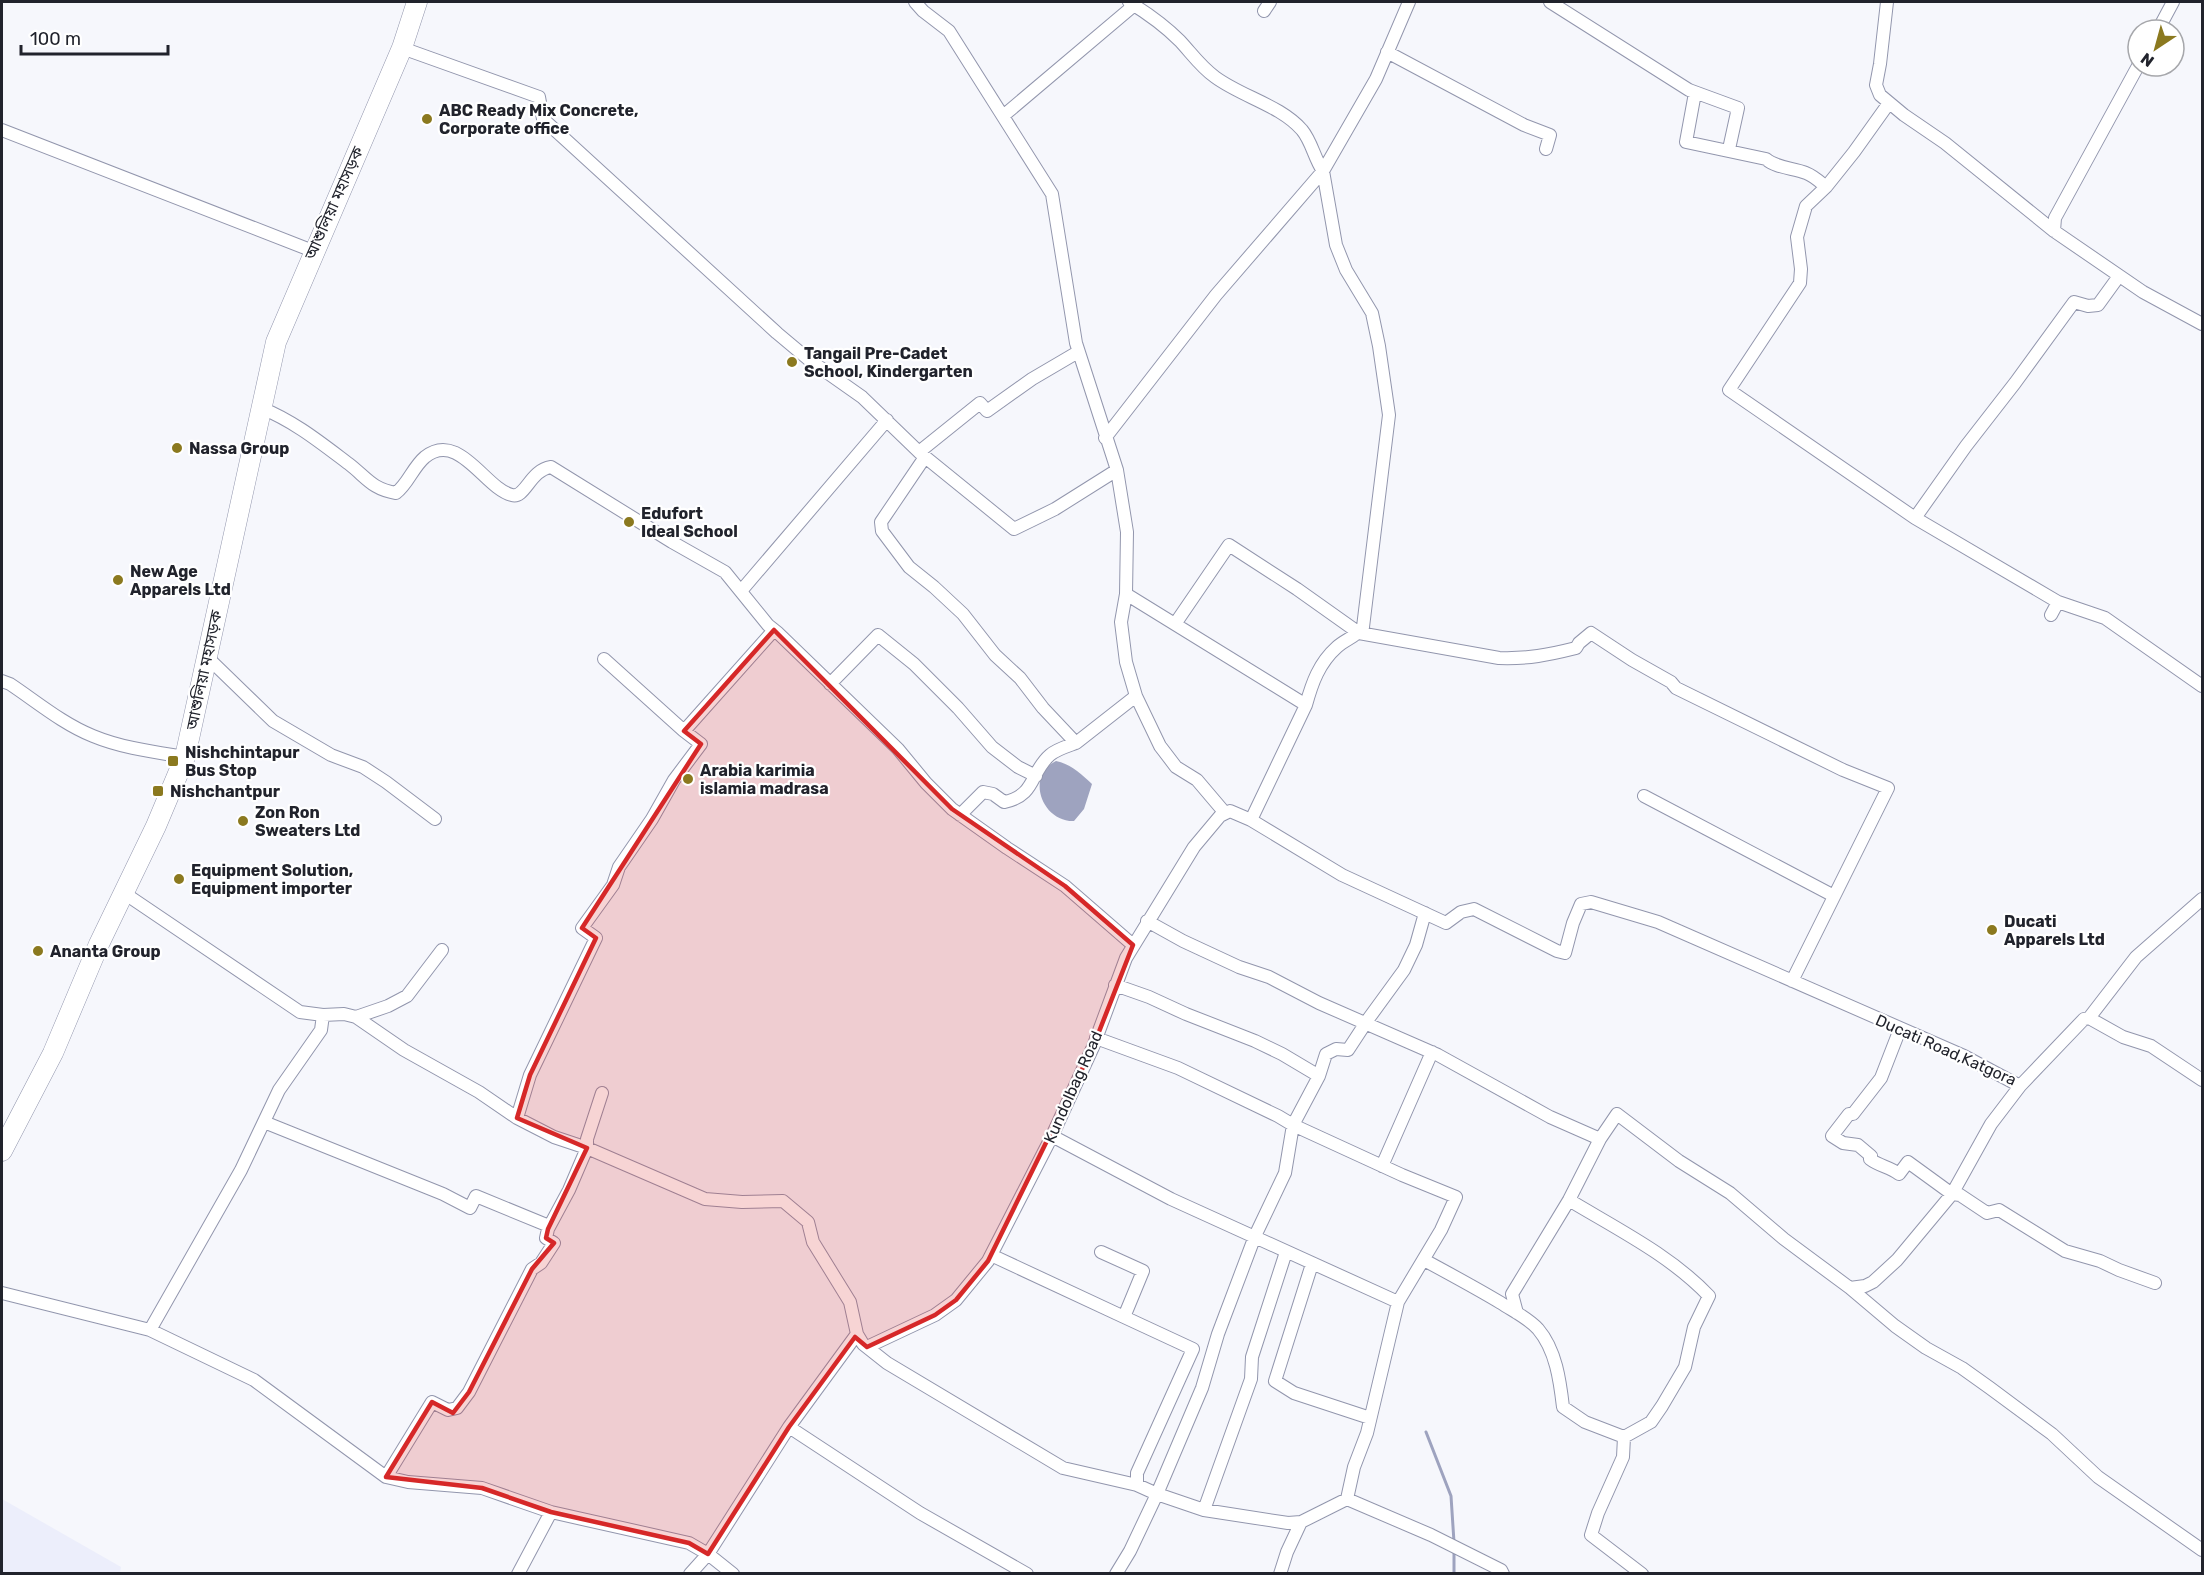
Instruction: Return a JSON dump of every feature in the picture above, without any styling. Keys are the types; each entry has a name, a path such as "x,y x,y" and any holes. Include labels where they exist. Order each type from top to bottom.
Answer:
{"highway":[{"name":"আশুলিয়া মহাসড়ক","path":"2,1151 53,1053 99,944 156,826 184,757 276,342 313,251 402,48 417,2"}],"street":[{"path":"1003,116 1133,2 1179,40 1189,53 1213,75 1296,124 1306,136 1315,160 1323,171 1336,246 1346,270 1372,313 1389,415 1363,627 1359,633 1338,646 1314,677 1306,705 1251,820"},
{"path":"1105,438 1216,295 1323,171 1376,79 1409,2"},
{"path":"1550,2 1695,93 1738,108 1728,149"},
{"path":"1887,2 1876,85 1880,95 1945,143 2054,231 2143,292 2202,324"},
{"path":"2164,18 2173,2"},
{"path":"923,5 949,31 1052,194 1078,352 1117,471 1127,532 1126,594 1121,622 1126,662 1137,696 1160,746 1176,767 1197,780 1225,813 1230,811 1251,820 1342,875 1425,913 1416,945 1404,970 1348,1050 1336,1049 1326,1054 1319,1076 1293,1125 1284,1173 1255,1236 1218,1334 1202,1388 1157,1494 1130,1551 1116,1574"},
{"path":"402,48 539,97 543,119 777,333 808,359 862,397 922,454 1014,529 1055,509 1117,471"},
{"path":"1387,52 1508,117 1550,135 1546,149"},
{"path":"2054,231 2055,218 2131,78"},
{"path":"1695,93 1686,141 1766,159 1786,168 1805,172 1826,187"},
{"path":"1889,103 1826,187 1806,206 1797,237 1801,269 1800,283 1729,390 1915,518 2058,602 2105,618 2202,686"},
{"path":"2,130 313,251"},
{"path":"1915,518 2074,302 2088,306 2098,305 2119,276"},
{"path":"1076,743 1043,708 1020,678 995,655 963,614 940,591 909,567 882,531 880,522 922,454 980,404 987,411 1032,379 1078,352"},
{"path":"261,408 279,415 300,428 352,466 380,490 396,493 403,488 407,479 425,457 436,451 448,450 462,456 503,491 513,496 519,495 525,489 536,472 551,467 672,542 717,566 725,572 768,625 886,737 926,783 960,815 1065,886 1133,945"},
{"path":"741,591 887,420"},
{"path":"1175,624 1229,545 1359,633 1498,658 1541,657 1576,648 1591,633 1671,682 1676,688 1843,770 1888,788 1792,981"},
{"path":"1126,594 1306,705"},
{"path":"2051,615 2058,602"},
{"path":"684,730 774,630"},
{"path":"830,684 878,635 914,664 958,708 992,747 1018,767 1036,776"},
{"path":"207,657 273,721 331,755 363,767 435,819"},
{"path":"517,1118 530,1075 596,938 582,928 613,885 619,867 652,819 674,780 701,744 604,659"},
{"path":"2,681 10,684 65,722 93,736 130,748 184,757"},
{"path":"960,815 983,792 993,794 1004,802 1014,800 1025,793 1048,756 1076,743 1137,696"},
{"path":"1644,796 1738,843 1834,896"},
{"name":"Kundolbag Road","path":"867,1347 935,1316 956,1300 991,1255 1052,1136 1096,1038 1115,985 1133,945 1194,847 1207,829 1225,813"},
{"path":"124,893 300,1012 323,1015 344,1014 356,1017 404,1050 480,1092 517,1118 554,1137 588,1148 705,1199 742,1202 783,1201 808,1222 813,1242 850,1302 857,1334 867,1347 887,1363 1063,1468 1137,1485 1204,1510 1288,1524 1301,1522 1347,1499 1431,1535 1501,1570 1503,1574"},
{"name":"Ducati Road,Katgora","path":"1425,913 1446,923 1461,912 1474,909 1565,953 1581,904 1591,902 1658,922 1698,939 1964,1056 2020,1086 2084,1019 2089,1018 2136,957 2202,899"},
{"path":"1147,921 1239,967 1269,977 1319,1003 1432,1052 1550,1117 1600,1139"},
{"path":"356,1017 388,1006 407,996 442,950"},
{"path":"1115,985 1255,1041 1319,1076"},
{"path":"150,1330 241,1170 279,1090 321,1030 323,1015"},
{"path":"2089,1018 2123,1037 2151,1046 2202,1080"},
{"path":"1900,1029 1881,1078 1853,1114 1849,1114 1832,1136 1843,1143 1858,1145 1871,1156 1870,1159 1876,1164 1891,1168 1899,1174 1908,1162 1952,1194 1960,1195 1986,1213 1999,1210 2065,1251 2100,1261 2155,1283"},
{"path":"1096,1038 1178,1068 1293,1125 1456,1197 1424,1260 1398,1302 1367,1433 1354,1467 1347,1499"},
{"path":"1382,1166 1432,1052"},
{"path":"1850,1288 1865,1286 1873,1282 1888,1269 1952,1194 1991,1124 2020,1086"},
{"path":"386,1478 432,1402 448,1410 457,1408 469,1392 532,1269 541,1263 554,1243 546,1238 549,1226 588,1148 587,1139 602,1094"},
{"path":"1517,1313 1512,1294 1569,1200 1600,1139 1617,1114 1679,1161 1730,1192 1784,1239 1850,1288 1895,1326 1990,1388 2052,1434 2098,1477 2202,1550"},
{"path":"264,1122 444,1194 470,1208 477,1196 549,1226"},
{"path":"1052,1136 1171,1199 1398,1302"},
{"path":"1569,1200 1663,1258 1692,1279 1709,1296 1694,1327 1685,1367 1662,1406 1651,1422 1623,1437"},
{"path":"1101,1252 1143,1271 1124,1317"},
{"path":"1204,1510 1251,1379 1252,1357 1286,1252"},
{"path":"991,1255 1193,1349 1137,1473 1137,1485"},
{"path":"1424,1260 1517,1313 1539,1330 1548,1345 1560,1378 1563,1407 1586,1422 1623,1437"},
{"path":"1312,1264 1275,1381 1294,1393 1370,1418"},
{"path":"2,1293 150,1330 254,1380 386,1478 482,1488 551,1512 688,1543 708,1554 733,1574"},
{"path":"690,1574 708,1554 789,1427 857,1334"},
{"path":"789,1427 920,1513 1027,1574"},
{"path":"1623,1437 1623,1457 1598,1513 1591,1535 1642,1574"},
{"path":"518,1574 551,1512"},
{"path":"1280,1574 1301,1522"}],"highlighted area":[{"path":"774,630 952,809 1065,886 1133,945 1093,1047 988,1261 956,1300 935,1315 867,1347 855,1337 789,1427 708,1554 689,1543 551,1512 482,1488 386,1477 432,1402 453,1413 469,1392 532,1269 554,1243 546,1238 548,1229 587,1148 517,1118 530,1075 596,938 582,928 701,744 684,731"}],"shaded area":[{"path":"2,1499 121,1567 120,1573 2,1573"}],"water":[{"path":"1056,761 1071,767 1092,784 1084,809 1074,821 1053,814 1041,797 1041,777"}],"waterway":[{"path":"1426,1432 1451,1496 1454,1542"},
{"path":"1454,1551 1454,1574"}],"place":[{"name":"ABC Ready Mix Concrete, Corporate office","path":"427,119"},
{"name":"Tangail Pre-Cadet School, Kindergarten","path":"792,362"},
{"name":"Nassa Group","path":"177,448"},
{"name":"Edufort Ideal School","path":"629,522"},
{"name":"New Age Apparels Ltd","path":"118,580"},
{"name":"Nishchintapur Bus Stop","path":"173,761"},
{"name":"Arabia karimia islamia madrasa","path":"688,779"},
{"name":"Nishchantpur","path":"158,791"},
{"name":"Zon Ron Sweaters Ltd","path":"243,821"},
{"name":"Equipment Solution, Equipment importer","path":"179,879"},
{"name":"Ducati Apparels Ltd","path":"1992,930"},
{"name":"Ananta Group","path":"38,951"}]}
